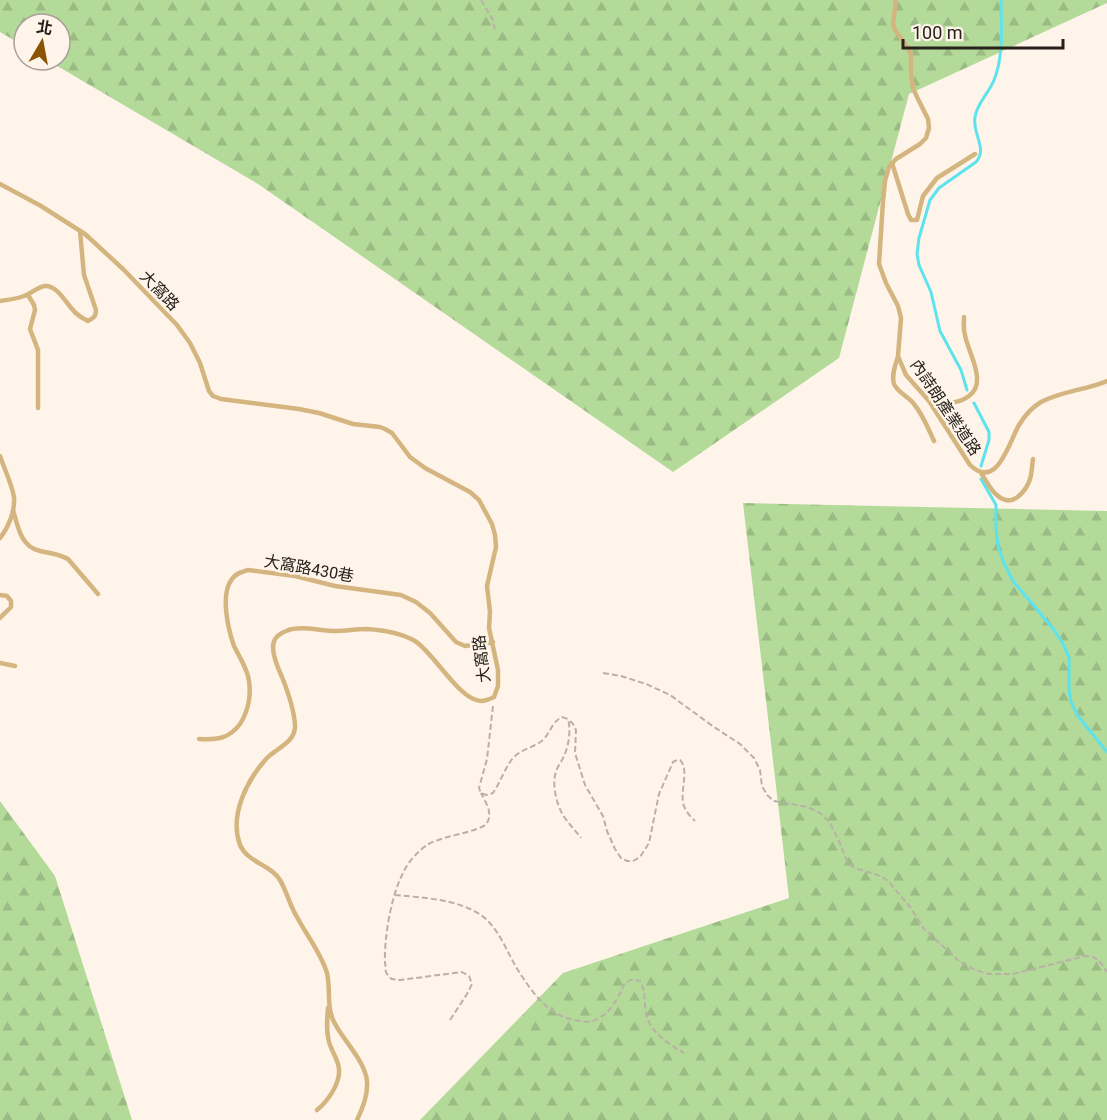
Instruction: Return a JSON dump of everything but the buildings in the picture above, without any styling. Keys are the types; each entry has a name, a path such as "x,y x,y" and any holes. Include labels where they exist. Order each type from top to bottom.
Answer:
{"lane":[{"path":"896,0 893,24 911,54 913,88 928,119 929,128 926,138 920,144 892,163 911,220 917,220 923,196 937,178 975,154"},
{"name":"內詩朗產業道路","path":"892,163 885,181 879,264 901,318 898,356 906,375 929,401 970,465 976,471 984,473 997,466 1004,458 1018,427 1028,412 1041,402 1060,394 1107,381"},
{"name":"大窩路","path":"0,184 42,206 80,230 123,268 190,343 200,363 206,385 213,396 309,411 353,424 385,429 392,433 410,458 470,492 479,500 492,524 496,547 487,586 489,628 498,670 498,686 494,697 481,701 470,698 460,690 428,651 415,641 399,634 367,629 336,631 288,629 277,635 273,645 275,659 292,708 294,732 290,741 268,758 249,786 237,811 236,827 246,853 254,861 274,873 280,881 326,971 329,986 328,1006 333,1020 361,1063 367,1079 366,1100 357,1120"},
{"path":"0,301 19,298 44,286 50,286 81,318 88,321 93,319 96,310 84,275 80,230"},
{"path":"28,295 35,310 30,329 38,350 38,408"},
{"path":"929,401 944,403 963,400 974,392 978,384 977,373 965,336 964,316"},
{"path":"898,356 894,375 895,386 912,401 934,441"},
{"path":"0,456 14,496 13,510 6,531 0,538"},
{"path":"984,473 994,493 1003,500 1011,501 1026,489 1033,459"},
{"path":"13,510 24,542 30,548 68,559 98,594"},
{"name":"大窩路430巷","path":"199,739 214,740 229,736 238,728 244,717 250,696 248,676 228,627 226,596 234,576 241,572 248,570 295,576 335,585 401,595 416,602 430,613 456,642 465,646 493,642"},
{"path":"0,595 7,596 11,601 11,607 0,618"},
{"path":"0,663 15,666"},
{"path":"317,1110 325,1103 337,1082 339,1073 339,1065 329,1041 327,1029 328,1006"}],"path":[{"path":"481,0 493,20 495,30"},
{"path":"603,673 646,684 670,695 740,744 754,758 767,795 774,801 808,807 820,813 830,823 846,859 854,868 887,880 911,908 924,929 959,962 989,974 1013,974 1093,956 1107,972"},
{"path":"450,1020 472,984 469,976 462,972 392,979 386,973 387,929 402,873 415,855 438,839 482,828 488,822 490,814 488,806 479,788 487,759 494,697"},
{"path":"481,794 493,793 514,756 546,737 556,720 562,717 568,719 576,730 575,753 585,785 599,807 607,831 621,858 633,861 639,857 649,843 659,794 673,762 677,760 683,762 684,768 683,805 695,821"},
{"path":"568,719 569,737 564,757 557,767 554,786 563,815 581,838"},
{"path":"395,895 457,904 486,920 501,938 516,967 535,995 552,1011 567,1019 585,1022 597,1019 609,1011 625,983 633,979 640,981 644,988 646,1015 654,1030 665,1042 684,1053"}],"green space":[{"path":"0,0 1107,0 1107,3 909,94 839,358 673,472 258,184 67,72 72,72 72,12 12,12 12,39 0,32"},
{"path":"743,503 1107,511 1107,1120 420,1120 563,973 789,898"},
{"path":"0,801 55,876 132,1120 0,1120"}],"waterway":[{"path":"967,390 961,370 940,331 931,292 919,265 917,254 919,238 930,200 939,188 976,162 979,157 980,146 975,117 997,71 1001,41 1001,0"},
{"path":"974,403 989,432 989,440 981,466"},
{"path":"981,479 996,505 998,546 1004,563 1013,581 1055,631 1063,644 1069,657 1071,702 1078,716 1107,752"}]}
